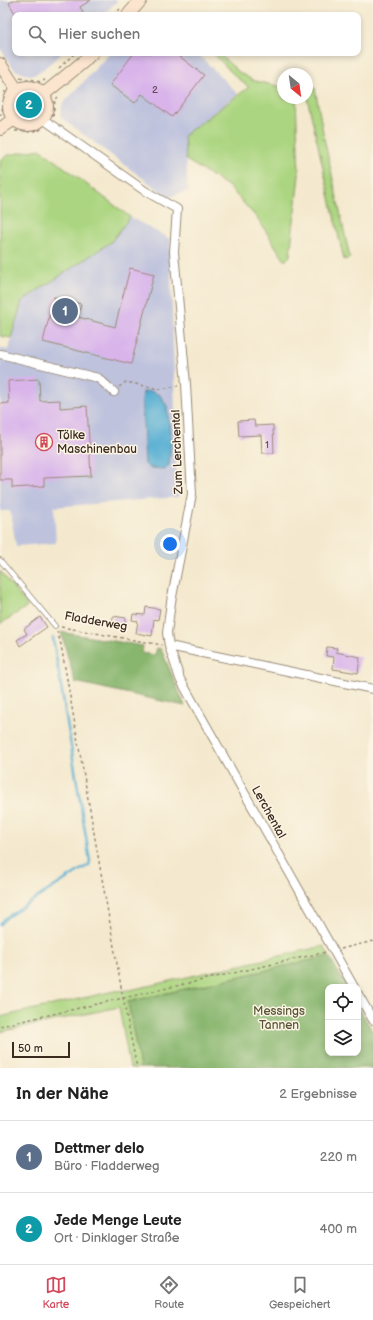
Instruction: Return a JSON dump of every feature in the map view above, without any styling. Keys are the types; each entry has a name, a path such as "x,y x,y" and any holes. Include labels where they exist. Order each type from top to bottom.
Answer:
{"main road":[{"path":"131,12 141,0"},
{"path":"44,94 89,56"},
{"path":"0,64 17,90"},
{"path":"28,87 40,90 44,94 48,102 45,116 46,121 32,125 25,125 19,123 11,115 9,104 10,99 17,90 28,87"},
{"path":"5,130 14,119"}],"street":[{"name":"Zum Lerchental","path":"46,121 145,191 177,209 174,252 186,384 192,494 171,602 167,633 168,646"},
{"path":"0,354 98,378 114,392"},
{"path":"168,646 373,689"},
{"name":"Lerchental","path":"168,646 180,679 352,984"},
{"path":"361,999 373,1020"}],"lane":[{"name":"Fladderweg","path":"0,560 55,626"}],"path":[{"path":"58,69 73,56"},
{"path":"5,130 36,132 44,128 46,121 53,118 55,100 58,95"},
{"path":"114,392 126,382 159,389 186,384"},
{"path":"55,626 61,645 123,998 137,1068"},
{"name":"Fladderweg","path":"55,626 168,646"},
{"path":"0,1026 373,941"}],"shaded area":[{"path":"0,0 118,0 106,12 12,12 12,56 59,56 40,72 33,75 24,74 15,70 0,48"},
{"path":"107,56 200,56 238,94 184,135 188,191 168,197 60,117 62,105"},
{"path":"130,217 170,239 177,483 179,497 54,507 56,543 16,546 10,511 0,511 0,348 8,350 22,301 111,242"}],"green space":[{"path":"216,56 221,56 239,72 254,81 277,86 277,104 296,104 299,175 290,256 285,261 258,219 228,186 186,160 184,135 249,87 236,77"},
{"path":"313,88 315,88 324,138 350,258 344,260 309,104 313,104"},
{"path":"40,149 130,217 111,242 22,301 11,338 0,336 0,160 8,155"},
{"path":"0,571 28,606 0,624"},
{"path":"61,632 143,646 142,653 155,655 157,648 161,649 185,706 75,682"},
{"path":"324,946 329,956 128,1002 140,1068 130,1068 119,1007 0,1032 0,1017 114,991 130,990"},
{"name":"Messings Tannen","path":"329,956 345,984 325,984 325,1056 361,1056 361,1011 373,1032 373,1068 140,1068 128,1002"}],"water":[{"path":"150,391 160,395 167,406 171,441 169,465 166,469 149,468 145,464 142,401 143,392"}],"building":[{"path":"14,0 91,0 80,7 82,12 14,12 9,3"},
{"path":"132,56 179,56 204,75 172,117 142,94 135,103 110,85"},
{"path":"130,268 154,274 131,364 43,342 54,297 81,304 78,317 115,327"},
{"name":"Tölke Maschinenbau","path":"39,379 40,401 60,400 60,408 87,406 91,476 44,478 44,486 12,488 12,480 0,480 0,404 9,403 8,381"},
{"path":"254,420 255,426 273,425 274,453 262,453 261,435 239,436 238,421"},
{"path":"146,607 160,609 158,620 154,619 152,636 136,633 138,621 132,620 133,614 145,615"},
{"path":"113,616 126,618 125,627 112,625"},
{"path":"40,617 47,627 20,646 17,640 27,634 24,629"},
{"path":"327,647 337,648 336,652 360,657 358,673 333,669 334,657 326,656"}],"waterway":[{"path":"0,924 7,917 89,865 90,861 53,638"}],"place":[{"name":"Jede Menge Leute","path":"29,105"},
{"name":"Dettmer delo","path":"65,311"},
{"name":"Tölke Maschinenbau","path":"44,442"}]}
